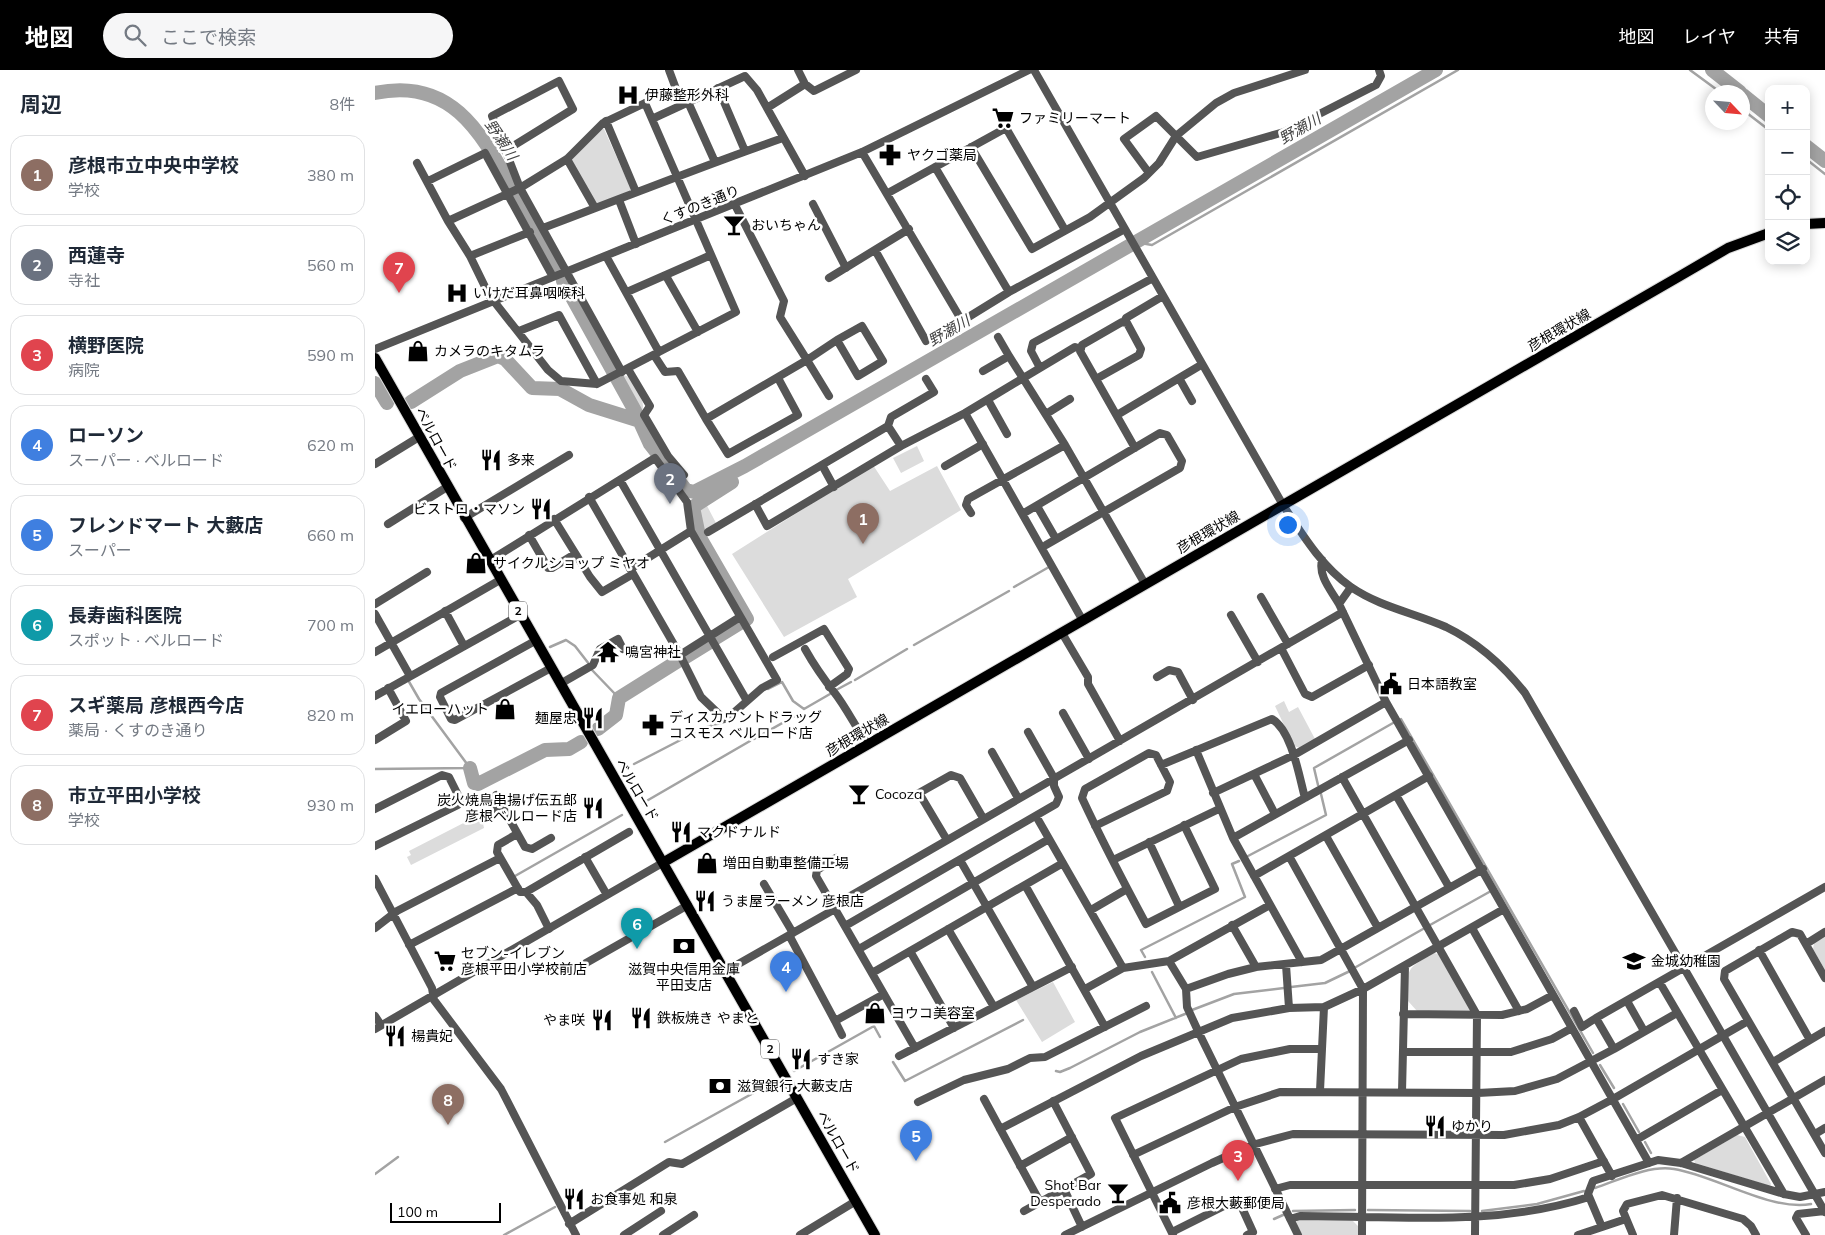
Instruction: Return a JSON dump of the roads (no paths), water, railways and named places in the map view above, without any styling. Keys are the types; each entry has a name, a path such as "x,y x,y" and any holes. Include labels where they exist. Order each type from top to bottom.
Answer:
{"main road":[{"path":"1810,224 1825,223"},
{"name":"彦根環状線","path":"664,862 1720,253 1765,235"},
{"name":"ベルロード","path":"375,358 535,642 664,862 875,1235"}],"street":[{"path":"669,70 715,162"},
{"path":"798,70 805,84 814,91 846,72 856,70"},
{"name":"くすのき通り","path":"375,349 862,152 1029,70"},
{"path":"1035,70 1201,365 1283,505 1322,560 1351,587 1369,597 1445,627 1465,637 1491,655 1510,674 1539,717 1825,1211 1798,1214 1796,1218 1806,1235"},
{"path":"971,147 1032,249 1111,203 1149,173 1176,136 1216,103 1234,93 1305,70"},
{"path":"1149,173 1124,139 1156,116 1197,157 1284,132 1376,85 1381,76 1379,70"},
{"path":"654,118 718,88 744,73 757,90 805,176"},
{"path":"505,151 573,109 559,81 492,116 505,151 514,191 530,232 553,277"},
{"path":"767,108 805,84"},
{"path":"718,88 745,151"},
{"path":"417,163 448,221 494,300 548,370 561,381 597,384 736,312 695,221 654,118 645,103 606,121 567,158 514,191 448,221"},
{"path":"606,121 636,192"},
{"path":"888,192 1006,128 1065,230"},
{"path":"543,228 619,200 678,175 783,138"},
{"path":"862,152 888,192 962,320 1009,292 1127,232"},
{"path":"428,181 485,154 543,228 620,373 650,406 644,415 668,456 684,475"},
{"path":"567,158 595,208"},
{"path":"935,167 1009,292"},
{"path":"619,200 636,244"},
{"path":"735,204 784,301 780,317 829,396"},
{"path":"813,204 846,268"},
{"path":"829,278 909,229"},
{"path":"470,256 530,232"},
{"path":"875,250 926,340"},
{"path":"627,292 711,255"},
{"path":"606,256 627,292 665,372 678,371 728,454 798,415 778,378"},
{"path":"666,276 698,332"},
{"path":"1039,368 1031,351 1033,343 1153,278"},
{"path":"1135,448 1080,352 1082,345 1125,322 1126,318 1163,296"},
{"path":"519,331 559,315 597,384"},
{"path":"1096,379 1139,354 1141,349 1125,322"},
{"path":"706,419 778,378 837,340 862,326 883,361 858,376 837,340"},
{"path":"998,337 1065,445 1145,584"},
{"path":"755,504 767,526 901,446 965,413 1075,347 1081,349"},
{"path":"983,371 1009,356"},
{"path":"1117,415 1201,365"},
{"path":"901,446 889,426 891,417 934,392 926,378"},
{"path":"1179,378 1192,400"},
{"path":"1046,414 1070,399"},
{"path":"987,400 1007,434"},
{"path":"965,413 1024,513 1023,516 1083,621"},
{"path":"708,532 889,426"},
{"path":"1024,513 1160,433 1167,435 1182,461 1180,468 1046,545"},
{"path":"375,464 419,437"},
{"path":"945,466 983,444"},
{"path":"971,513 966,505 968,499 1065,445"},
{"path":"465,518 569,455"},
{"path":"489,561 589,497 655,458 687,502 691,531 777,680 762,688 724,719 701,697 680,655 589,497"},
{"path":"822,465 834,487"},
{"path":"620,480 747,701"},
{"path":"388,524 447,487"},
{"path":"1037,506 1057,539"},
{"path":"554,519 575,554 602,592 660,550 691,531"},
{"path":"529,535 548,568 552,568 575,554"},
{"path":"1322,560 1320,569 1322,574 1341,608 1387,702 1649,1164"},
{"path":"375,604 427,572"},
{"path":"375,652 500,580"},
{"path":"726,971 1017,798 1089,759 1285,646 1341,608 1351,587"},
{"path":"1261,597 1285,646 1305,694 1313,697 1369,665"},
{"path":"445,611 464,646"},
{"path":"375,614 410,676"},
{"path":"375,695 520,615"},
{"path":"1231,615 1258,662"},
{"path":"680,655 740,617"},
{"path":"773,657 824,629 849,669 847,674 829,687"},
{"path":"1062,633 1088,677 1088,684 1120,741"},
{"path":"560,684 593,665 600,648 618,639 623,649"},
{"path":"535,642 441,694 440,697 451,719 455,720 551,668"},
{"path":"805,649 868,745"},
{"path":"1157,677 1169,670 1178,672 1193,700"},
{"path":"375,740 409,724 388,688"},
{"path":"1213,793 1294,755 1387,702"},
{"path":"1063,713 1089,759"},
{"path":"1161,765 1272,719 1279,723 1294,755 1305,798"},
{"path":"845,926 1056,804 1059,797 1054,786 1054,778 1028,732"},
{"path":"1233,838 1409,740"},
{"path":"1196,750 1233,838 1302,962"},
{"path":"992,752 1017,798"},
{"path":"1095,826 1167,791 1170,782 1156,755 1149,753 1085,789 1082,798 1095,826 1146,924 1215,889 1184,825"},
{"path":"1255,774 1275,814"},
{"path":"375,808 442,775 449,777 460,799 458,805 375,846"},
{"path":"947,840 919,793 951,775 959,778 983,818"},
{"path":"1254,876 1429,776"},
{"path":"1342,777 1477,1015 1475,1235"},
{"path":"496,795 525,847 532,849 551,838"},
{"path":"1396,795 1449,887"},
{"path":"485,815 502,805"},
{"path":"1113,860 1219,808"},
{"path":"1036,816 1123,968"},
{"path":"517,834 499,845 497,852 520,892 526,892 629,832"},
{"path":"1326,836 1378,928"},
{"path":"859,949 1049,839"},
{"path":"1149,842 1179,906"},
{"path":"1289,856 1363,989 1362,1235"},
{"path":"585,857 607,895"},
{"path":"375,928 393,916 397,911 500,858"},
{"path":"836,858 817,870 816,876 915,1048"},
{"path":"960,860 1033,988"},
{"path":"375,1016 378,1027 664,862"},
{"path":"872,973 1063,863"},
{"path":"1186,990 1228,974 1256,967 1321,960 1483,869"},
{"path":"376,883 432,988 434,1000 501,1089 576,1235"},
{"path":"764,884 842,1035"},
{"path":"1025,885 1105,1027"},
{"path":"1574,1011 1582,1027 1825,887"},
{"path":"409,946 518,888"},
{"path":"1091,910 1127,889"},
{"path":"526,892 537,905 549,929"},
{"path":"579,967 688,905"},
{"path":"1085,989 1123,968 1169,961 1270,905"},
{"path":"1000,1128 1141,1056 1232,1018 1289,1008 1324,1007 1363,989 1504,909"},
{"path":"1232,925 1256,967"},
{"path":"1472,928 1519,1011"},
{"path":"948,929 993,1008"},
{"path":"1825,978 1800,934 1792,932 1725,970 1724,979 1825,1153"},
{"path":"1806,944 1825,932"},
{"path":"910,950 954,1028"},
{"path":"1759,950 1810,1040"},
{"path":"1169,961 1186,990 1187,1007 1198,1031 1297,1235"},
{"path":"1286,965 1289,1008"},
{"path":"1402,1092 1405,966"},
{"path":"899,1056 1072,967"},
{"path":"1660,983 1784,1194"},
{"path":"835,1021 884,994"},
{"path":"1403,1014 1502,1015 1519,1011 1553,995"},
{"path":"1627,1001 1644,1031"},
{"path":"918,1102 964,1080 1008,1069 1030,1058 1045,1057 1146,1006"},
{"path":"1320,1091 1324,1007"},
{"path":"1133,1155 1235,1106 1280,1092 1477,1093 1515,1091 1535,1087 1557,1080 1592,1062 1677,1013"},
{"path":"1596,1018 1614,1049"},
{"path":"1065,1235 1252,1145 1293,1134 1477,1136 1527,1133 1579,1117 1748,1021"},
{"path":"1403,1052 1478,1054 1511,1052 1552,1039 1572,1028"},
{"path":"1773,1062 1825,1031"},
{"path":"1247,1235 1253,1232 1238,1199 1172,1233 1115,1118 1241,1058 1274,1052 1321,1049"},
{"path":"1681,1162 1825,1080"},
{"path":"1636,1140 1722,1090"},
{"path":"569,1224 669,1162 682,1164 797,1098"},
{"path":"985,1099 1039,1202"},
{"path":"1024,1210 1091,1174 1053,1101"},
{"path":"1579,1117 1612,1176"},
{"path":"1815,1134 1825,1128"},
{"path":"1020,1166 1072,1137"},
{"path":"1602,1227 1589,1197 1593,1182 1658,1160 1681,1162 1799,1197 1825,1192"},
{"path":"1275,1189 1290,1185 1514,1185 1550,1179 1604,1161"},
{"path":"1065,1189 1082,1227"},
{"path":"1633,1235 1623,1211 1627,1204 1662,1195 1743,1219 1751,1226 1756,1235"},
{"path":"1290,1219 1300,1216 1475,1217 1529,1212 1589,1197"},
{"path":"1674,1235 1677,1198"},
{"path":"800,1235 856,1201"},
{"path":"624,1235 661,1211"},
{"path":"663,1235 694,1216"},
{"path":"1578,1235 1626,1220"}],"waterway":[{"name":"野瀬川","path":"563,281 635,411 650,444 686,490 694,492 745,466 1436,70"},
{"path":"1135,242 1152,245 1458,70"},
{"path":"1690,70 1710,85"},
{"name":"野瀬川","path":"1712,70 1731,85"},
{"name":"野瀬川","path":"375,93 401,90 424,93 443,101 459,113 474,128 487,146 556,267"},
{"name":"野瀬川","path":"1750,101 1765,113"},
{"path":"1750,115 1765,127"},
{"name":"野瀬川","path":"1810,149 1825,161"},
{"path":"1810,162 1825,174"},
{"path":"411,402 460,371 498,356 505,359 532,388 560,389 589,405 640,421"},
{"path":"375,383 387,403"},
{"path":"732,482 693,507 699,536 747,619 745,620"},
{"path":"1014,587 1049,567"},
{"path":"914,645 1009,591"},
{"path":"714,639 740,623"},
{"path":"550,647 566,640 575,646 589,664"},
{"path":"684,658 710,642"},
{"path":"855,680 907,649"},
{"path":"598,729 616,715 619,698 678,661"},
{"path":"592,670 616,695 621,696"},
{"path":"408,680 419,699 470,768"},
{"path":"768,689 782,682 793,701 804,709 830,694"},
{"path":"838,689 851,682"},
{"path":"754,739 800,713"},
{"path":"1401,719 1593,1053"},
{"path":"704,728 724,722"},
{"path":"1318,785 1314,768 1393,723"},
{"path":"634,764 694,733"},
{"path":"643,803 750,741"},
{"path":"470,768 474,783 478,784 545,750 569,749 581,742"},
{"path":"375,769 470,768"},
{"path":"1248,856 1326,815 1321,794"},
{"path":"515,876 622,815"},
{"path":"1145,957 1141,950 1245,897 1232,864 1239,861"},
{"path":"1430,925 1491,891"},
{"path":"1356,967 1423,929"},
{"path":"1291,987 1325,983 1350,971"},
{"path":"1152,972 1176,1018"},
{"path":"1192,1010 1234,994 1284,988"},
{"path":"1056,1071 1060,1072 1070,1068 1140,1032 1185,1014"},
{"path":"893,1062 905,1081 1023,1020"},
{"path":"794,1071 874,1026 880,1037"},
{"path":"1600,1065 1614,1088"},
{"path":"665,1142 775,1081"},
{"path":"1623,1104 1639,1132"},
{"path":"1645,1142 1651,1153"},
{"path":"375,1174 398,1157"},
{"path":"1595,1188 1644,1171 1664,1168 1707,1178 1779,1203 1811,1204"},
{"path":"1482,1211 1537,1204 1584,1191"},
{"path":"504,1235 555,1207"},
{"path":"1293,1211 1355,1210"},
{"path":"1368,1210 1470,1211"},
{"path":"1274,1219 1283,1215"}],"place":[{"name":"伊藤整形外科","path":"628,95"},
{"name":"ファミリーマート","path":"1003,118"},
{"name":"ヤクゴ薬局","path":"890,155"},
{"name":"おいちゃん","path":"734,225"},
{"name":"スギ薬局 彦根西今店","path":"399,293"},
{"name":"いけだ耳鼻咽喉科","path":"457,293"},
{"name":"カメラのキタムラ","path":"418,351"},
{"name":"多来","path":"491,460"},
{"name":"西蓮寺","path":"670,504"},
{"name":"ビストロ・マソン","path":"541,509"},
{"name":"彦根市立中央中学校","path":"863,544"},
{"name":"サイクルショップ ミヤオ","path":"476,563"},
{"name":"鳴宮神社","path":"608,652"},
{"name":"日本語教室","path":"1391,684"},
{"name":"イエローハット","path":"505,709"},
{"name":"麺屋忠","path":"593,718"},
{"name":"ディスカウントドラッグ コスモス ベルロード店","path":"653,725"},
{"name":"Cocoza","path":"859,794"},
{"name":"炭火焼鳥串揚げ伝五郎 彦根ベルロード店","path":"593,808"},
{"name":"マクドナルド","path":"681,832"},
{"name":"増田自動車整備工場","path":"707,863"},
{"name":"うま屋ラーメン 彦根店","path":"705,901"},
{"name":"滋賀中央信用金庫 平田支店","path":"684,946"},
{"name":"長寿歯科医院","path":"637,949"},
{"name":"セブン-イレブン 彦根平田小学校前店","path":"445,961"},
{"name":"金城幼稚園","path":"1634,961"},
{"name":"ローソン","path":"786,992"},
{"name":"ヨウコ美容室","path":"875,1013"},
{"name":"鉄板焼き やまと","path":"641,1018"},
{"name":"やま咲","path":"602,1020"},
{"name":"楊貴妃","path":"395,1036"},
{"name":"すき家","path":"801,1059"},
{"name":"滋賀銀行 大藪支店","path":"720,1086"},
{"name":"市立平田小学校","path":"448,1125"},
{"name":"ゆかり","path":"1435,1126"},
{"name":"フレンドマート 大藪店","path":"916,1161"},
{"name":"横野医院","path":"1238,1181"},
{"name":"Shot Bar Desperado","path":"1118,1193"},
{"name":"お食事処 和泉","path":"574,1199"},
{"name":"彦根大藪郵便局","path":"1170,1203"}]}
